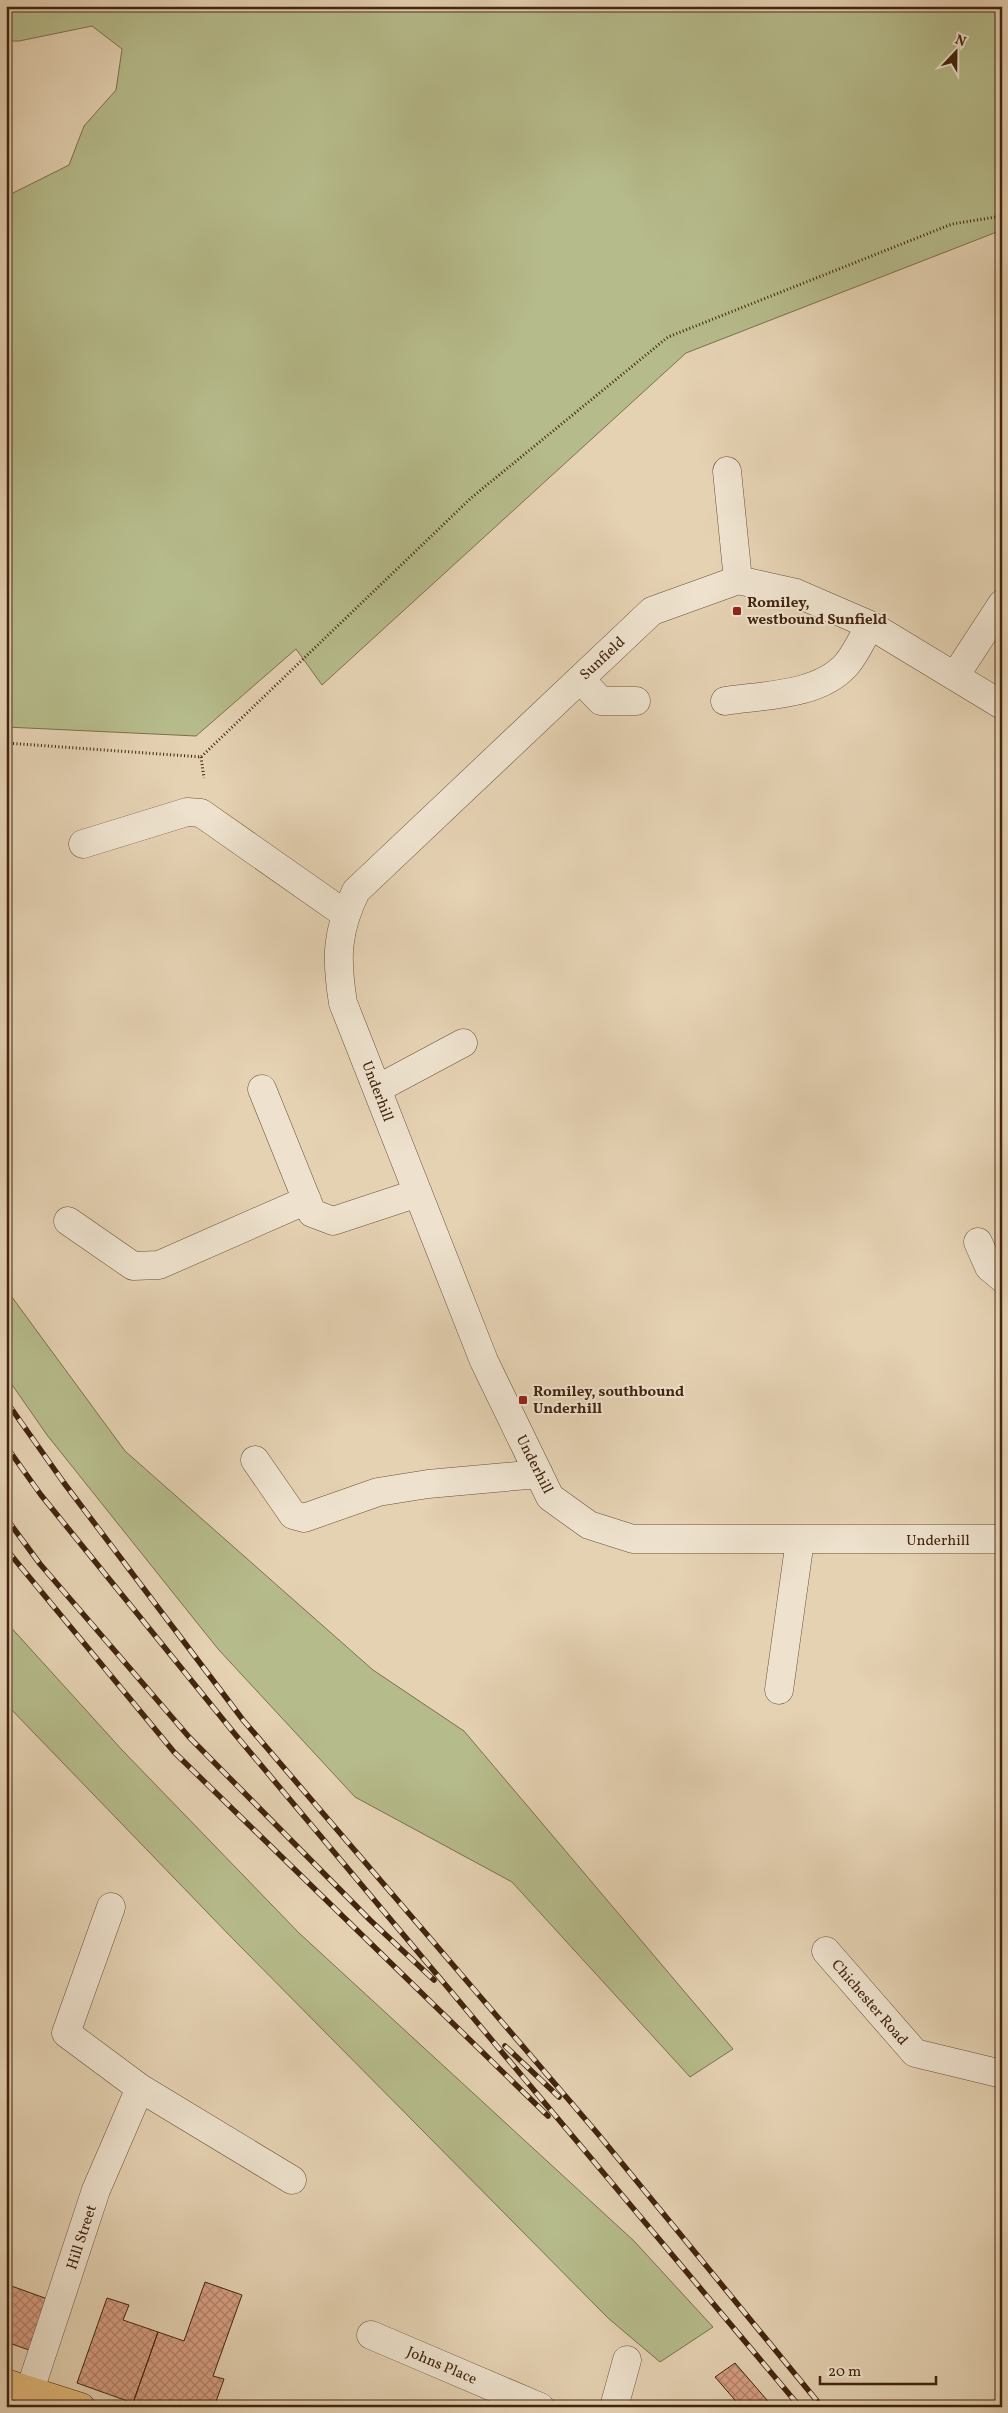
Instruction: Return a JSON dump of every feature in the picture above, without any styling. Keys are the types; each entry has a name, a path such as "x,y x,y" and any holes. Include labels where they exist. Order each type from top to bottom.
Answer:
{"main road":[{"path":"18,2387 81,2407"}],"street":[{"path":"727,471 738,580 796,592 870,625 1002,705"},
{"name":"Sunfield","path":"343,1003 338,966 339,939 345,914 356,891 652,610 738,580"},
{"path":"955,676 1002,604"},
{"path":"725,701 807,688 827,680 847,665 870,625"},
{"path":"580,679 601,701 636,702"},
{"path":"83,844 186,812 200,813 345,914"},
{"name":"Underhill","path":"343,1003 484,1361 550,1497 589,1525 633,1539 1002,1539"},
{"path":"377,1089 463,1043"},
{"path":"262,1089 312,1213 333,1221 418,1193"},
{"path":"68,1221 134,1266 159,1265 306,1200"},
{"path":"978,1242 989,1267 1002,1278"},
{"path":"255,1460 293,1515 304,1518 378,1492 428,1484 539,1474"},
{"path":"778,1690 800,1540"},
{"path":"111,1907 66,2033 140,2088 292,2180"},
{"name":"Chichester Road","path":"826,1951 915,2053 1002,2074"},
{"name":"Hill Street","path":"18,2387 96,2190 140,2088"},
{"name":"Johns Place","path":"371,2335 540,2407"},
{"path":"614,2407 626,2360"}],"path":[{"path":"6,743 201,757 471,498 668,337 952,224 1002,216"}],"green space":[{"path":"6,6 1002,6 1002,230 686,353 322,685 296,649 196,736 6,727 6,200 13,193 69,165 84,126 116,90 122,49 92,26 19,41 6,41"},
{"path":"6,1289 125,1451 373,1670 464,1731 733,2049 690,2077 512,1882 355,1797 218,1649 47,1435 6,1376"},
{"path":"6,1622 123,1751 299,1933 634,2241 713,2327 660,2362 608,2318 234,1940 6,1704"}],"building":[{"path":"205,2282 242,2295 213,2376 224,2379 214,2407 143,2407 133,2403 158,2332 184,2341"},
{"path":"6,2284 53,2301 35,2352 6,2342"},
{"path":"107,2298 129,2305 123,2320 158,2332 133,2403 77,2383"},
{"path":"735,2363 773,2407 741,2407 715,2377"}],"railway":[{"path":"6,1401 64,1483 243,1720 598,2134 822,2407"},
{"path":"6,1446 41,1495 234,1733 800,2407"},
{"path":"6,1518 40,1564 189,1737 370,1920 434,1980"},
{"path":"6,1549 174,1752 548,2116"},
{"path":"505,2046 559,2097"}],"place":[{"name":"Romiley, westbound Sunfield","path":"737,611"},
{"name":"Romiley, southbound Underhill","path":"523,1400"}]}
